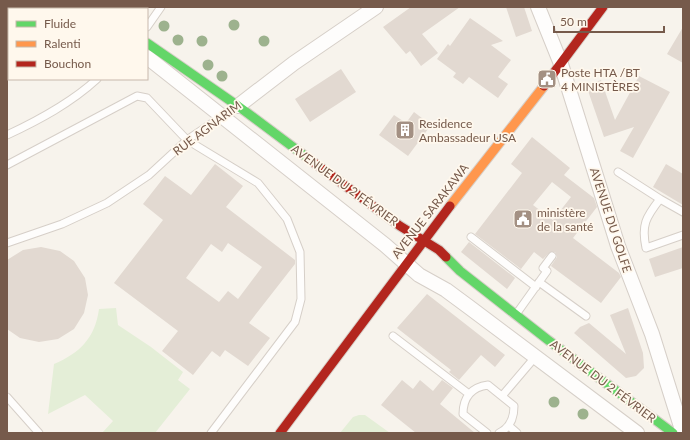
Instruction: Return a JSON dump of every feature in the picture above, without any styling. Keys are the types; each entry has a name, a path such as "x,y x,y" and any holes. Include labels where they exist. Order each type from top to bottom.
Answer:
{"street":[{"name":"RUE AGNARIM","path":"238,106 294,63 376,7"},
{"name":"AVENUE DU GOLFE","path":"538,7 561,64 618,246 652,334 683,433"},
{"name":"AVENUE SARAKAWA","path":"280,433 369,315 422,240 561,64 602,7"},
{"name":"AVENUE DU 2 FÉVRIER","path":"148,44 238,106 388,217 439,250 460,271 516,315 673,433"},
{"name":"AVENUE DU 2 FÉVRIER","path":"148,57 386,245 420,276 446,290 536,356 636,433"},
{"path":"446,290 460,271"},
{"path":"536,356 548,340"}],"lane":[{"path":"148,26 161,7"},
{"path":"7,135 33,123 64,104 95,80"},
{"path":"7,165 137,96 147,98 187,140 258,183 287,219 300,252 301,299 295,322 211,433"},
{"name":"RUE AGNARIM","path":"7,243 62,224 107,203 149,174 187,140 238,106"},
{"path":"618,172 683,212"},
{"path":"660,199 648,214 643,232 646,248 683,235"},
{"path":"471,237 586,316"},
{"path":"516,315 547,271 543,268 552,256"},
{"path":"393,336 469,394"},
{"path":"502,396 536,356"},
{"path":"487,433 464,414 465,400 469,394 474,389 488,384 514,406 512,420 508,426 499,433"},
{"path":"7,397 39,433"},
{"path":"508,426 517,433"}],"green space":[{"path":"116,308 118,325 151,347 183,372 178,380 190,389 155,433 102,433 113,421 85,395 48,414 54,364 71,355 85,343 94,328 99,309"},
{"path":"365,415 390,433 340,433 353,417"}],"building":[{"path":"411,7 460,7 422,34 438,53 421,66 410,51 406,54 383,27"},
{"path":"506,7 524,7 532,31 516,37"},
{"path":"470,18 503,41 491,45 511,60 498,77 508,84 498,98 469,77 463,84 453,77 456,73 437,59 448,44 450,46"},
{"path":"683,27 683,63 667,54"},
{"path":"341,69 356,92 310,122 295,99"},
{"path":"639,76 670,92 633,158 620,151 634,127 604,137 586,85 601,80 615,120"},
{"name":"Residence Ambassadeur USA","path":"414,112 431,125 408,156 379,135 394,115 406,123"},
{"path":"532,137 570,168 564,175 594,198 597,207 573,238 619,273 621,277 601,303 551,266 557,257 555,252 550,252 543,259 534,252 521,269 475,234 522,173 511,164","holes":["552,182 571,197 553,220 533,205"]},
{"path":"215,164 243,186 226,207 295,260 295,264 249,323 270,338 248,366 225,350 220,357 212,351 193,375 162,351 178,331 114,283 163,220 143,204 165,176 191,195","holes":["228,243 262,267 238,299 228,291 219,302 186,278 211,244 222,252"]},
{"path":"666,164 683,174 683,205 653,187"},
{"path":"469,242 515,278 507,289 461,252"},
{"path":"41,247 60,251 74,261 85,278 88,295 84,313 74,329 58,339 39,342 20,338 7,329 7,260 23,250"},
{"path":"683,247 683,268 655,277 649,259"},
{"path":"427,294 505,355 495,367 481,355 459,380 449,372 451,370 397,328"},
{"path":"628,308 643,353 644,368 636,376 626,378 574,333 580,327 589,323 626,354 610,315"},
{"path":"402,380 413,389 420,380 433,391 442,380 453,388 440,404 475,433 416,433 381,405"}],"traffic: fast":[{"path":"148,44 238,106 309,159"},
{"path":"446,257 460,271 548,340 673,433"}],"traffic: slow":[{"path":"450,206 544,86"}],"traffic: jam":[{"path":"544,86 603,7"},
{"path":"309,159 400,226 439,250 446,257"},
{"path":"280,433 450,206"}],"place":[{"name":"Poste HTA /BT 4 MINISTÈRES","path":"547,79"},
{"name":"Residence Ambassadeur USA","path":"405,130"},
{"name":"ministère de la santé","path":"523,219"}]}
